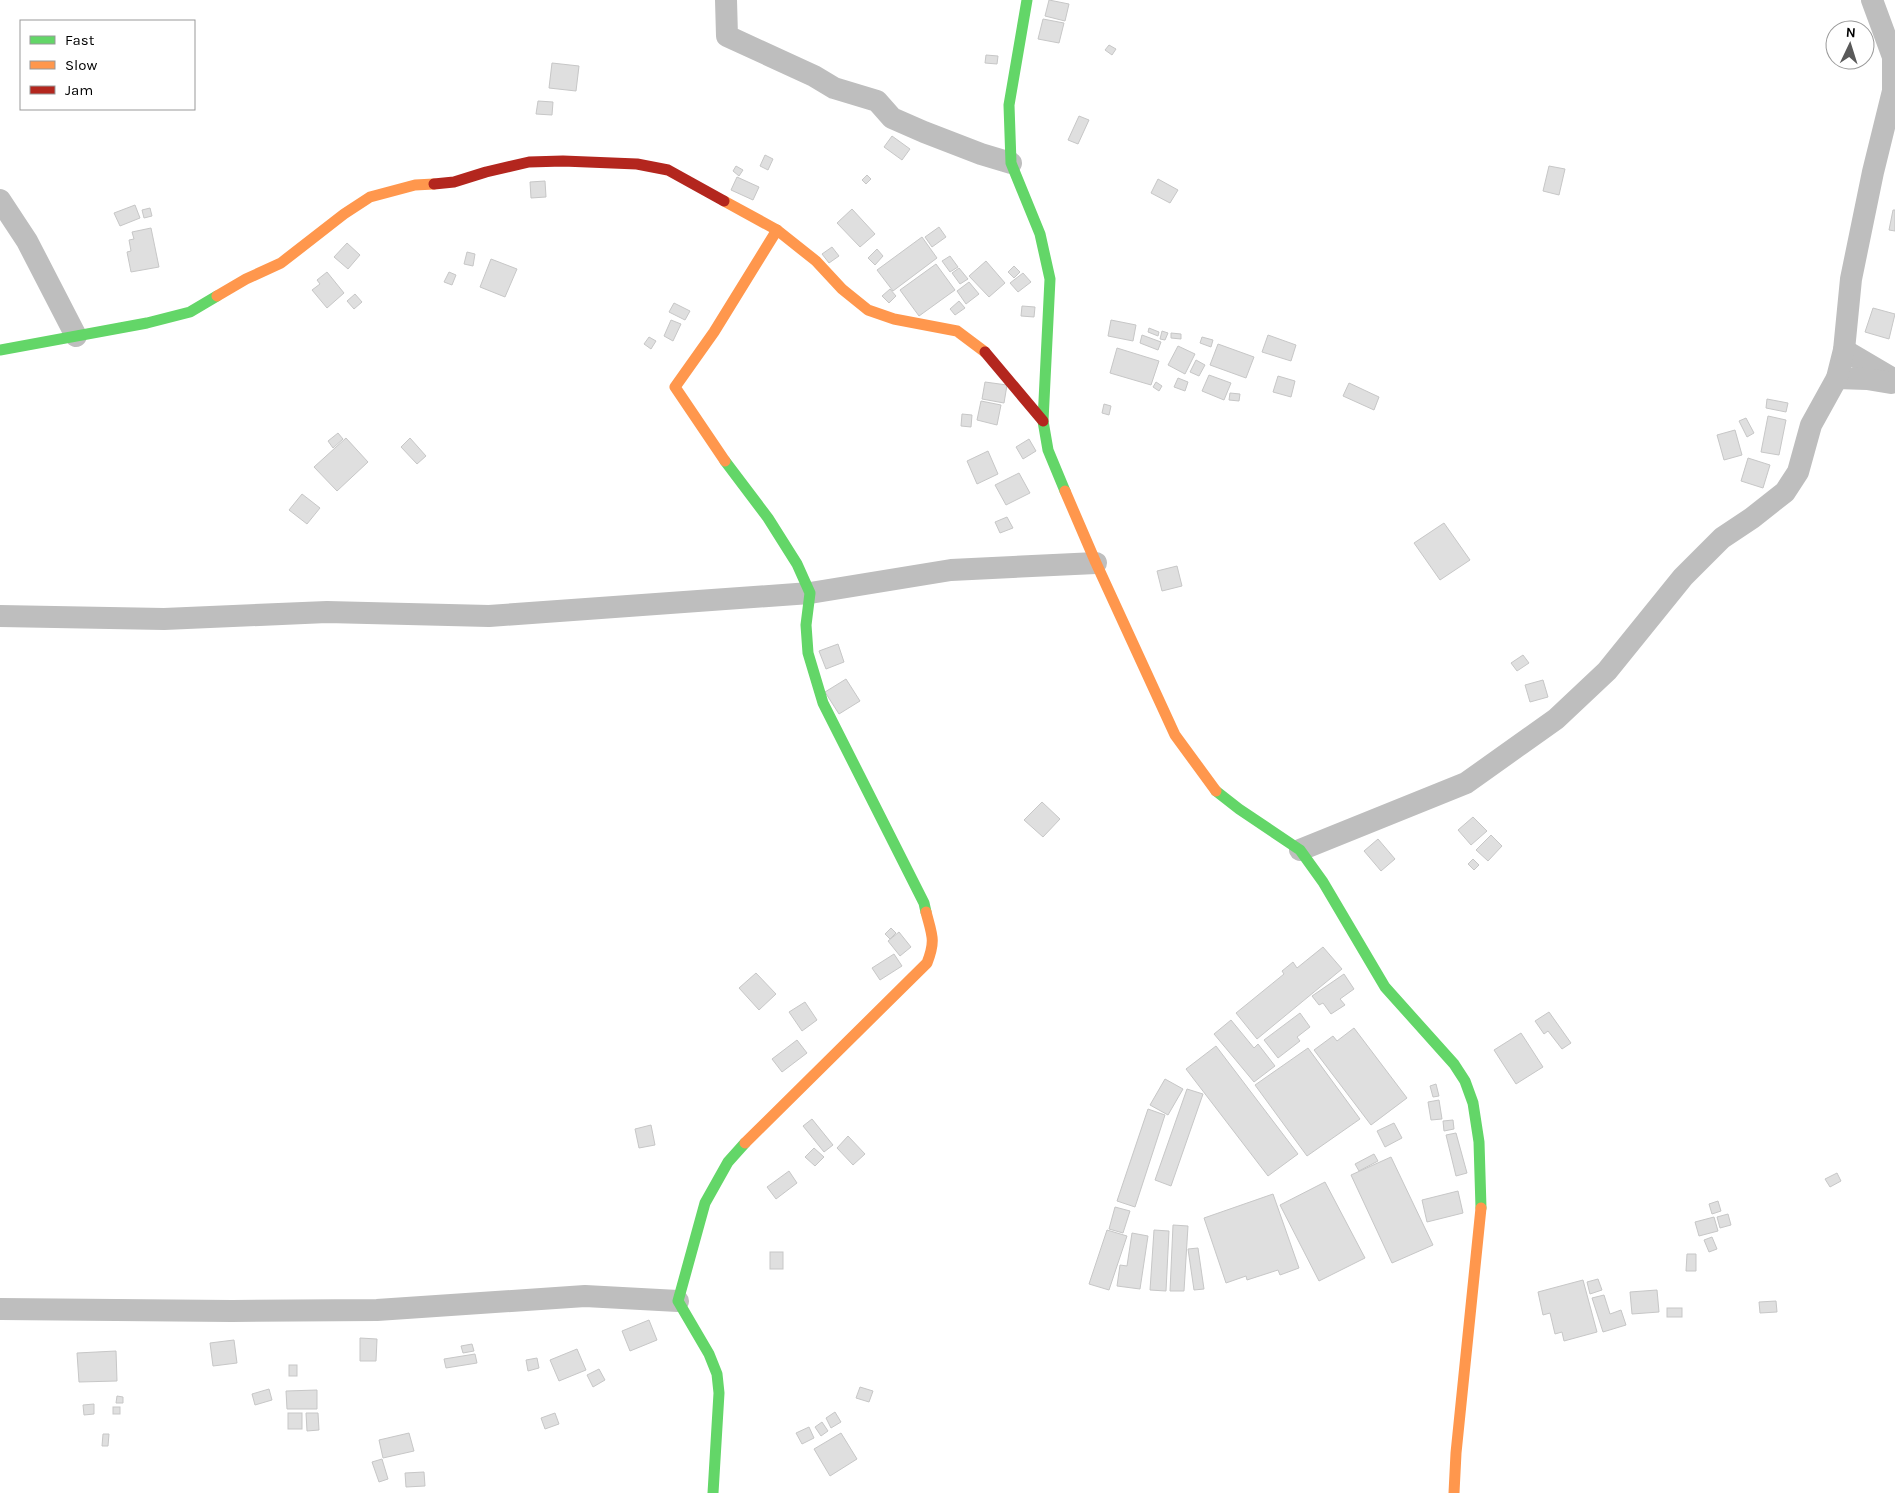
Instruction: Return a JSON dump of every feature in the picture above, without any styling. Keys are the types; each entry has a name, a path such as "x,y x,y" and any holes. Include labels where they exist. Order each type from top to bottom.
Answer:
{"street":[{"path":"726,0 726,36 814,76 834,88 877,101 892,118 981,154 1011,163"},
{"path":"1027,0 1009,105 1011,163 1040,234 1050,279 1043,421 1048,450 1096,563 1175,735 1213,789 1300,850 1323,882 1385,987 1454,1064 1466,1081 1473,1103 1480,1161 1481,1219 1456,1453 1454,1493"},
{"path":"1300,850 1466,783 1556,720 1607,671 1683,577 1722,538 1752,518 1785,492 1798,472 1811,426 1837,378 1844,350 1851,279 1873,172 1894,91 1894,55 1872,0"},
{"path":"0,350 147,323 190,312 246,279 281,263 344,214 370,197 415,185 454,182 529,162 563,161 637,164 668,170 777,230 816,261 842,289 868,310 894,319 957,332 981,348 1043,421"},
{"path":"0,200 27,241 76,336"},
{"path":"714,1493 719,1393 717,1374 710,1354 678,1301 705,1203 728,1162 927,963 933,947 932,934 924,903 823,703 808,653 806,625 810,593 796,564 768,518 724,460 675,387 714,332 777,230"},
{"path":"1844,350 1895,382"},
{"path":"1837,378 1895,382"},
{"path":"0,616 164,619 327,612 489,616 810,593 951,570 1096,563"},
{"path":"0,1309 377,1310 584,1296 678,1301"}],"building":[{"path":"1049,0 1069,4 1065,21 1045,16"},
{"path":"1043,19 1064,23 1059,43 1038,39"},
{"path":"1109,45 1116,49 1112,55 1105,50"},
{"path":"986,55 998,56 997,64 985,63"},
{"path":"552,63 579,66 576,91 549,88"},
{"path":"538,101 553,102 552,115 536,114"},
{"path":"1079,116 1089,120 1078,144 1068,140"},
{"path":"892,136 910,149 902,160 884,147"},
{"path":"765,155 773,159 768,170 760,166"},
{"path":"736,166 743,170 739,176 733,171"},
{"path":"1549,166 1565,169 1559,195 1543,191"},
{"path":"867,175 871,179 866,184 862,180"},
{"path":"737,177 759,187 753,200 731,190"},
{"path":"1158,179 1178,190 1170,203 1151,193"},
{"path":"545,181 546,197 531,198 530,182"},
{"path":"135,205 140,218 120,226 114,213"},
{"path":"150,208 152,216 144,218 142,210"},
{"path":"852,209 875,234 860,247 837,223"},
{"path":"1893,210 1895,210 1895,231 1889,230"},
{"path":"939,227 946,237 932,247 925,237"},
{"path":"151,228 159,267 131,272 127,252 131,251 129,240 134,239 132,232"},
{"path":"922,237 937,258 893,291 877,270"},
{"path":"347,243 360,255 348,269 334,257"},
{"path":"832,247 839,256 829,263 822,254"},
{"path":"877,249 883,256 875,265 868,258"},
{"path":"467,252 475,254 473,266 464,264"},
{"path":"950,256 958,267 950,272 942,261"},
{"path":"491,259 517,269 505,297 480,287"},
{"path":"986,261 1005,283 989,297 969,276"},
{"path":"936,264 955,290 919,316 900,290"},
{"path":"1014,266 1020,272 1014,278 1008,272"},
{"path":"959,268 968,279 960,284 952,273"},
{"path":"327,272 344,293 327,308 312,290 320,284 317,280"},
{"path":"449,272 456,275 452,285 444,282"},
{"path":"1023,273 1031,282 1018,292 1010,283"},
{"path":"969,282 979,294 966,304 957,291"},
{"path":"890,289 896,296 889,303 882,296"},
{"path":"355,294 362,302 354,309 347,301"},
{"path":"959,301 965,308 955,315 950,309"},
{"path":"674,303 690,311 685,320 669,312"},
{"path":"1022,306 1035,307 1034,317 1021,316"},
{"path":"1873,308 1895,314 1889,339 1865,332"},
{"path":"671,320 681,324 673,341 664,336"},
{"path":"1111,320 1136,325 1133,341 1108,336"},
{"path":"1149,328 1159,332 1158,336 1148,332"},
{"path":"1162,331 1168,333 1165,340 1160,339"},
{"path":"1171,333 1181,334 1181,339 1171,338"},
{"path":"1142,335 1161,342 1158,350 1140,343"},
{"path":"1268,335 1296,345 1291,361 1262,352"},
{"path":"649,337 656,341 651,349 644,344"},
{"path":"1202,337 1213,340 1211,347 1200,343"},
{"path":"1218,344 1254,357 1246,378 1210,365"},
{"path":"1178,346 1195,354 1185,374 1168,365"},
{"path":"1117,348 1159,361 1151,385 1110,373"},
{"path":"1196,360 1205,365 1199,376 1190,372"},
{"path":"1209,375 1231,383 1224,400 1202,391"},
{"path":"1278,376 1295,381 1291,397 1273,392"},
{"path":"1178,378 1188,382 1185,391 1174,387"},
{"path":"985,382 1007,385 1004,403 982,399"},
{"path":"1156,382 1162,386 1159,391 1153,387"},
{"path":"1349,383 1379,397 1374,410 1343,396"},
{"path":"1230,393 1240,394 1239,401 1229,400"},
{"path":"1767,399 1788,403 1786,412 1766,408"},
{"path":"981,401 1001,405 997,425 977,420"},
{"path":"1104,404 1111,406 1109,415 1102,413"},
{"path":"962,414 972,415 971,427 961,426"},
{"path":"1768,416 1786,420 1779,455 1761,452"},
{"path":"1746,418 1754,433 1747,437 1739,421"},
{"path":"1735,430 1742,455 1724,460 1717,435"},
{"path":"338,433 343,439 333,448 328,441"},
{"path":"346,438 368,462 337,491 314,467"},
{"path":"410,438 426,456 417,464 401,447"},
{"path":"1029,439 1036,451 1023,459 1016,447"},
{"path":"988,451 998,474 977,484 967,461"},
{"path":"1748,458 1770,465 1763,488 1741,481"},
{"path":"1019,473 1030,493 1006,505 995,485"},
{"path":"302,494 320,508 307,524 289,510"},
{"path":"1007,517 1013,528 1000,533 995,522"},
{"path":"1444,523 1470,560 1440,580 1414,543"},
{"path":"1177,566 1182,586 1162,591 1157,571"},
{"path":"838,644 844,662 826,669 819,651"},
{"path":"1523,655 1529,663 1517,671 1511,663"},
{"path":"846,679 860,701 839,714 825,692"},
{"path":"1543,680 1548,697 1530,702 1525,685"},
{"path":"1042,802 1060,819 1043,837 1024,820"},
{"path":"1473,817 1487,831 1471,845 1458,830"},
{"path":"1491,835 1502,846 1488,861 1476,850"},
{"path":"1378,839 1395,859 1381,871 1364,851"},
{"path":"1473,859 1479,865 1474,870 1468,864"},
{"path":"891,928 896,933 890,939 885,934"},
{"path":"899,932 911,947 900,956 888,941"},
{"path":"1323,947 1342,969 1257,1039 1236,1013 1284,974 1282,971 1293,962 1297,968"},
{"path":"894,954 902,966 880,980 872,968"},
{"path":"756,973 776,994 759,1010 739,988"},
{"path":"1344,974 1354,989 1340,999 1345,1005 1331,1014 1323,1003 1319,1005 1312,996"},
{"path":"805,1002 817,1020 802,1031 789,1012"},
{"path":"1549,1012 1571,1043 1562,1049 1548,1031 1544,1034 1535,1021"},
{"path":"1300,1013 1310,1027 1297,1037 1300,1041 1278,1058 1264,1040"},
{"path":"1231,1020 1254,1048 1258,1044 1275,1066 1254,1082 1214,1034"},
{"path":"1354,1028 1407,1098 1371,1125 1314,1050 1333,1036 1337,1041"},
{"path":"1521,1033 1543,1067 1516,1084 1494,1050"},
{"path":"797,1040 807,1053 782,1072 772,1059"},
{"path":"1216,1046 1298,1154 1268,1176 1186,1069"},
{"path":"1308,1048 1360,1119 1307,1156 1255,1085"},
{"path":"1165,1079 1183,1089 1168,1115 1150,1105"},
{"path":"1436,1084 1439,1096 1433,1097 1430,1086"},
{"path":"1187,1089 1203,1094 1171,1186 1155,1180"},
{"path":"1439,1100 1442,1119 1431,1120 1428,1102"},
{"path":"1148,1109 1165,1115 1135,1207 1117,1201"},
{"path":"812,1119 833,1145 824,1152 803,1126"},
{"path":"1453,1120 1454,1129 1444,1131 1443,1121"},
{"path":"1394,1123 1402,1138 1385,1147 1377,1131"},
{"path":"651,1125 655,1145 639,1148 635,1129"},
{"path":"1456,1133 1467,1173 1456,1176 1446,1135"},
{"path":"848,1136 865,1154 853,1165 837,1148"},
{"path":"814,1148 824,1157 815,1166 805,1157"},
{"path":"1374,1154 1378,1161 1359,1171 1355,1164"},
{"path":"1391,1157 1433,1245 1392,1263 1351,1175"},
{"path":"789,1171 797,1183 776,1199 767,1187"},
{"path":"1837,1173 1841,1181 1830,1187 1825,1179"},
{"path":"1325,1182 1365,1258 1319,1281 1280,1205"},
{"path":"1458,1191 1463,1213 1427,1222 1422,1200"},
{"path":"1273,1194 1299,1268 1280,1275 1278,1270 1247,1280 1246,1276 1226,1283 1204,1218"},
{"path":"1718,1201 1721,1211 1712,1214 1709,1204"},
{"path":"1115,1207 1130,1211 1123,1233 1109,1229"},
{"path":"1728,1214 1731,1225 1720,1228 1717,1217"},
{"path":"1714,1217 1718,1231 1699,1236 1695,1222"},
{"path":"1173,1225 1188,1226 1184,1291 1170,1291"},
{"path":"1107,1230 1127,1236 1109,1290 1089,1284"},
{"path":"1154,1230 1169,1231 1166,1291 1150,1290"},
{"path":"1132,1233 1148,1236 1140,1289 1117,1286 1120,1265 1127,1266"},
{"path":"1712,1237 1717,1249 1709,1252 1704,1240"},
{"path":"1198,1248 1204,1289 1194,1290 1188,1249"},
{"path":"770,1252 783,1252 783,1269 770,1269"},
{"path":"1687,1254 1696,1254 1696,1271 1686,1271"},
{"path":"1598,1279 1602,1290 1590,1294 1587,1282"},
{"path":"1583,1280 1597,1332 1564,1341 1562,1332 1555,1334 1550,1313 1543,1315 1538,1292"},
{"path":"1657,1290 1659,1312 1632,1314 1630,1292"},
{"path":"1604,1295 1610,1314 1621,1310 1626,1325 1603,1332 1592,1298"},
{"path":"1776,1301 1777,1312 1760,1313 1759,1302"},
{"path":"1667,1308 1682,1308 1682,1317 1667,1317"},
{"path":"649,1320 657,1340 630,1351 622,1331"},
{"path":"360,1338 377,1339 376,1361 360,1361"},
{"path":"234,1340 237,1363 213,1366 210,1343"},
{"path":"472,1344 474,1351 463,1353 461,1346"},
{"path":"577,1349 586,1370 559,1381 550,1360"},
{"path":"116,1351 117,1381 79,1382 77,1353"},
{"path":"475,1354 477,1363 446,1368 444,1359"},
{"path":"537,1358 539,1368 528,1371 526,1360"},
{"path":"289,1365 297,1365 297,1376 289,1376"},
{"path":"599,1369 605,1380 593,1387 587,1375"},
{"path":"860,1387 873,1391 869,1402 856,1398"},
{"path":"269,1389 272,1400 255,1405 252,1394"},
{"path":"317,1390 317,1409 287,1409 286,1391"},
{"path":"117,1396 123,1397 123,1403 116,1403"},
{"path":"94,1404 94,1414 84,1415 83,1405"},
{"path":"113,1407 120,1407 120,1414 113,1414"},
{"path":"835,1412 841,1422 831,1428 826,1418"},
{"path":"288,1413 302,1413 302,1429 288,1429"},
{"path":"306,1413 318,1413 319,1430 307,1431"},
{"path":"555,1413 559,1424 545,1429 541,1418"},
{"path":"822,1422 828,1431 821,1436 815,1427"},
{"path":"809,1427 814,1438 802,1444 796,1433"},
{"path":"409,1433 414,1451 383,1458 379,1440"},
{"path":"841,1433 857,1459 830,1476 814,1449"},
{"path":"103,1434 109,1434 108,1446 102,1446"},
{"path":"382,1459 388,1479 379,1482 372,1462"},
{"path":"424,1472 425,1486 406,1487 405,1473"}],"traffic: fast":[{"path":"1027,0 1009,105 1011,163 1040,234 1050,279 1043,421 1048,450 1065,491"},
{"path":"0,350 147,323 190,312 217,296"},
{"path":"725,461 768,518 797,564 810,593 806,625 808,653 823,703 924,903 926,912"},
{"path":"1216,791 1239,809 1300,850 1323,882 1385,987 1454,1064 1465,1081 1473,1103 1479,1142 1481,1208"},
{"path":"713,1493 719,1393 717,1374 709,1354 678,1301 705,1203 728,1162 745,1143"}],"traffic: slow":[{"path":"217,296 246,279 281,263 344,214 370,197 415,185 434,184"},
{"path":"724,201 777,230 816,261 842,289 868,310 894,319 957,331 985,352"},
{"path":"725,461 675,387 714,332 777,230"},
{"path":"1065,491 1175,735 1216,791"},
{"path":"745,1143 927,963 932,938 926,912"},
{"path":"1454,1493 1456,1453 1481,1208"}],"traffic: jam":[{"path":"434,184 454,182 529,162 563,161 637,164 668,170 724,201"},
{"path":"985,352 1043,421"}]}
